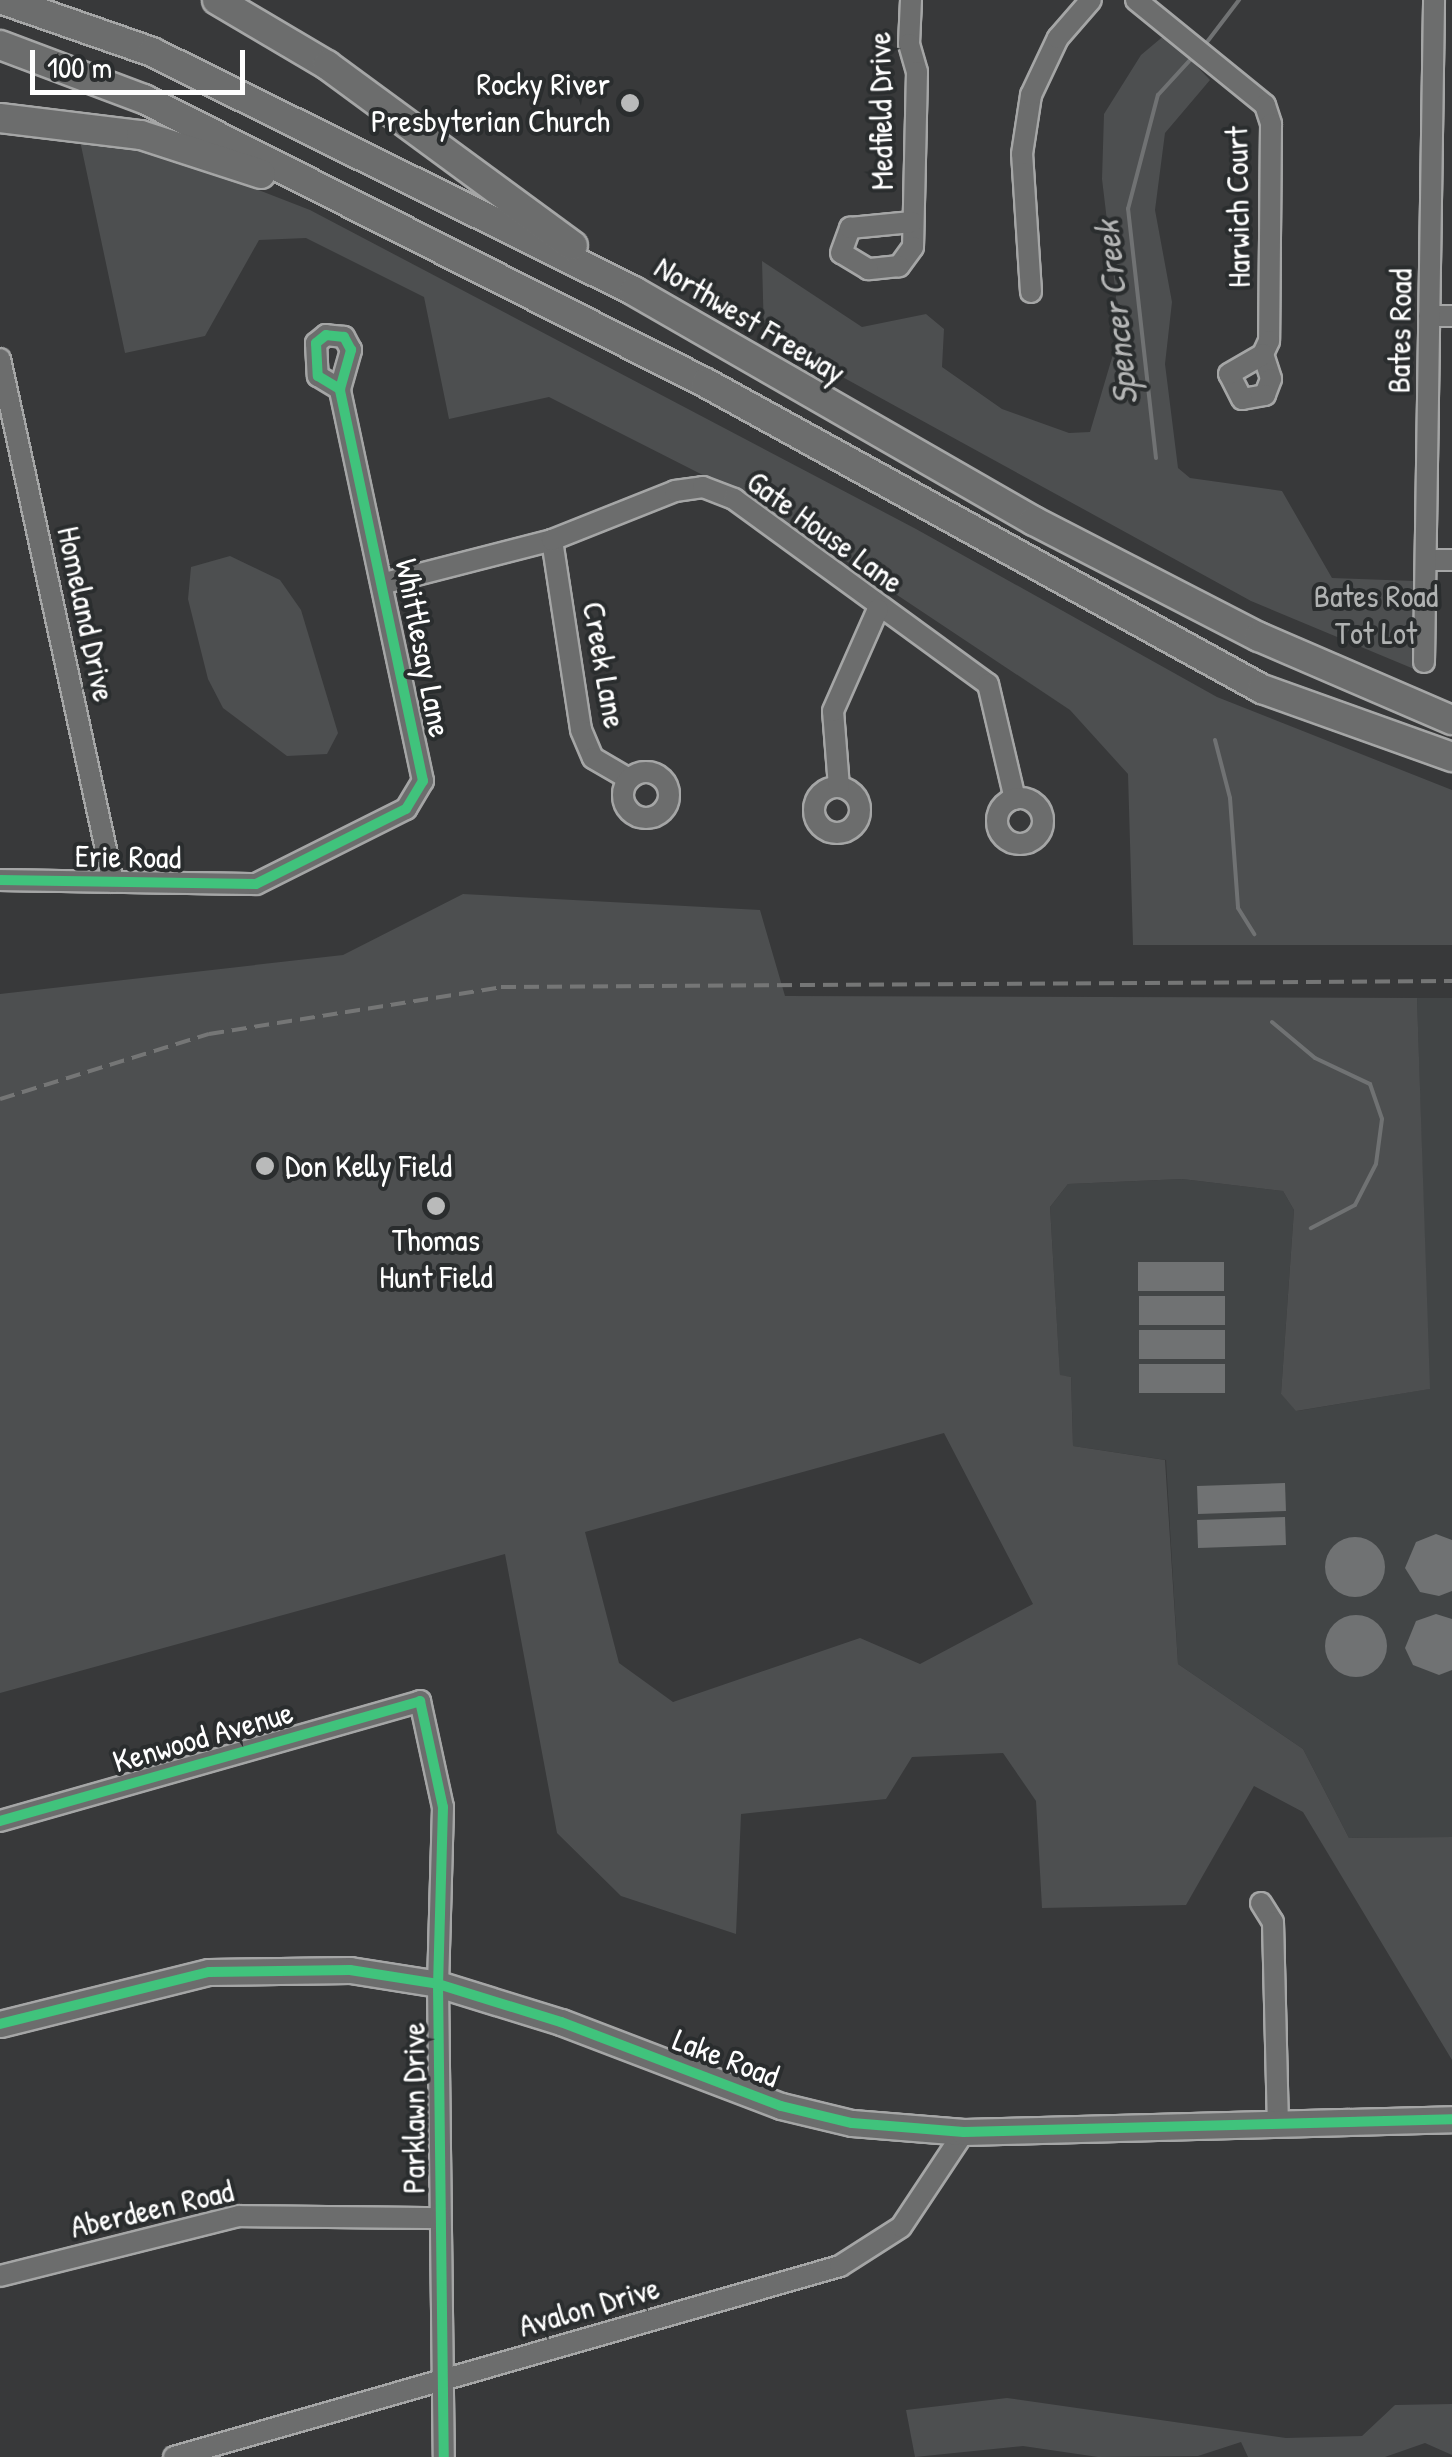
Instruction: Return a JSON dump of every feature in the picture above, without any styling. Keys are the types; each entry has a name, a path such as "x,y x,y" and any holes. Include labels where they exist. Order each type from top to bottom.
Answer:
{"highway":[{"name":"Northwest Freeway","path":"4,0 152,52 634,291 1034,520 1259,638 1452,720"},
{"path":"217,0 327,65 634,291"},
{"path":"0,46 144,100 706,383 1262,689 1452,757"},
{"path":"0,118 141,135 348,203"}],"main road":[{"name":"Lake Road","path":"0,2024 210,1972 350,1970 438,1984 561,2022 780,2106 852,2122 964,2132 1452,2120"}],"street":[{"name":"Medfield Drive","path":"911,0 909,44 917,72 912,222"},
{"path":"1030,292 1022,154 1031,95 1058,38 1091,0"},
{"name":"Harwich Court","path":"1136,0 1265,104 1271,124 1269,341 1263,354"},
{"name":"Bates Road","path":"1424,662 1430,316 1443,128 1434,0"},
{"path":"1430,316 1452,316"},
{"name":"Homeland Drive","path":"0,360 113,882"},
{"name":"Whittlesay Lane","path":"256,884 406,809 423,781 386,583 340,389"},
{"name":"Gate House Lane","path":"386,583 552,540 676,491 703,486 734,499 878,609 988,684 1015,798"},
{"name":"Creek Lane","path":"552,540 581,730 593,758 629,779"},
{"path":"1428,560 1452,560"},
{"path":"839,787 833,712 878,609"},
{"name":"Erie Road","path":"0,880 256,884"},
{"name":"Kenwood Avenue","path":"0,1820 420,1701"},
{"name":"Parklawn Drive","path":"420,1701 443,1807 438,1984 444,2457"},
{"path":"1260,1902 1272,1922 1278,2125"},
{"name":"Avalon Drive","path":"174,2457 868,2254 901,2227 964,2132"},
{"name":"Aberdeen Road","path":"0,2276 239,2216 440,2218"}],"shaded area":[{"path":"1417,998 1452,998 1452,1837 1349,1838 1303,1749 1178,1664 1166,1460 1073,1446 1071,1377 1060,1376 1050,1207 1068,1184 1182,1179 1283,1191 1294,1210 1281,1394 1297,1411 1429,1389"},
{"path":"1138,1262 1224,1262 1224,1291 1138,1291"},
{"path":"1139,1296 1225,1296 1225,1325 1139,1325"},
{"path":"1139,1330 1225,1330 1225,1359 1139,1359"},
{"path":"1139,1364 1225,1364 1225,1393 1139,1393"},
{"path":"1285,1483 1286,1511 1198,1514 1197,1486"},
{"path":"1285,1517 1286,1545 1198,1548 1197,1520"},
{"path":"1436,1534 1452,1540 1452,1591 1439,1596 1420,1592 1405,1568 1416,1542"},
{"path":"1355,1537 1377,1545 1385,1567 1377,1589 1355,1597 1333,1589 1325,1567 1333,1545"},
{"path":"1436,1614 1452,1619 1452,1670 1439,1675 1413,1665 1405,1648 1416,1621"},
{"path":"1356,1615 1378,1624 1387,1646 1378,1668 1356,1677 1334,1668 1325,1646 1334,1624"}],"green space":[{"name":"Bates Road Tot Lot","path":"1166,34 1210,80 1165,133 1155,210 1172,302 1165,364 1178,468 1190,478 1282,491 1332,578 1414,581 1414,669 1251,601 764,334 762,261 862,327 926,314 944,329 942,367 1002,409 1069,433 1090,432 1114,351 1116,296 1102,179 1104,114 1141,55"},
{"path":"79,136 182,160 310,210 916,529 1217,697 1452,790 1452,945 1133,945 1128,774 1070,710 762,505 549,397 449,419 424,297 306,238 259,240 205,336 125,353"},
{"path":"230,556 280,580 301,610 338,733 327,754 287,756 223,708 208,679 188,599 191,567"},
{"path":"463,894 760,910 785,996 1417,998 1430,1389 1296,1411 1281,1394 1294,1210 1283,1191 1182,1179 1068,1184 1050,1207 1060,1375 1071,1377 1073,1446 1165,1460 1178,1664 1303,1749 1349,1838 1452,1837 1452,2060 1303,1812 1254,1786 1186,1905 1042,1908 1036,1801 1003,1753 912,1757 886,1799 741,1814 736,1934 621,1896 557,1833 505,1554 0,1693 0,994 343,955","holes":["944,1433 1033,1604 920,1664 860,1638 673,1702 619,1663 585,1532"]},
{"path":"1007,2398 1286,2438 1362,2436 1395,2405 1452,2404 1452,2455 1425,2443 1385,2457 1248,2457 1241,2442 1198,2456 1098,2457 1023,2446 915,2457 906,2410"}],"waterway":[{"name":"Spencer Creek","path":"1207,42 1239,0"},
{"name":"Spencer Creek","path":"1156,458 1128,209 1158,95 1191,59"},
{"name":"Spencer Creek","path":"1215,740 1230,798 1238,908 1254,934"},
{"name":"Spencer Creek","path":"1272,1022 1315,1058 1370,1084 1382,1119 1376,1164 1355,1205 1311,1228"}],"railway":[{"path":"0,1099 209,1034 501,987 1452,981"}],"cycle path":[{"path":"0,880 256,884 406,809 423,781 340,389 351,350 344,337 326,335 316,343 318,376 340,389"},
{"path":"0,1821 420,1701 443,1807 438,1984 444,2457"},
{"path":"0,2024 209,1972 350,1970 438,1984 561,2022 781,2106 852,2123 964,2132 1452,2119"}],"place":[{"name":"Rocky River Presbyterian Church","path":"630,103"},
{"name":"Don Kelly Field","path":"265,1166"},
{"name":"Thomas Hunt Field","path":"436,1206"}]}
